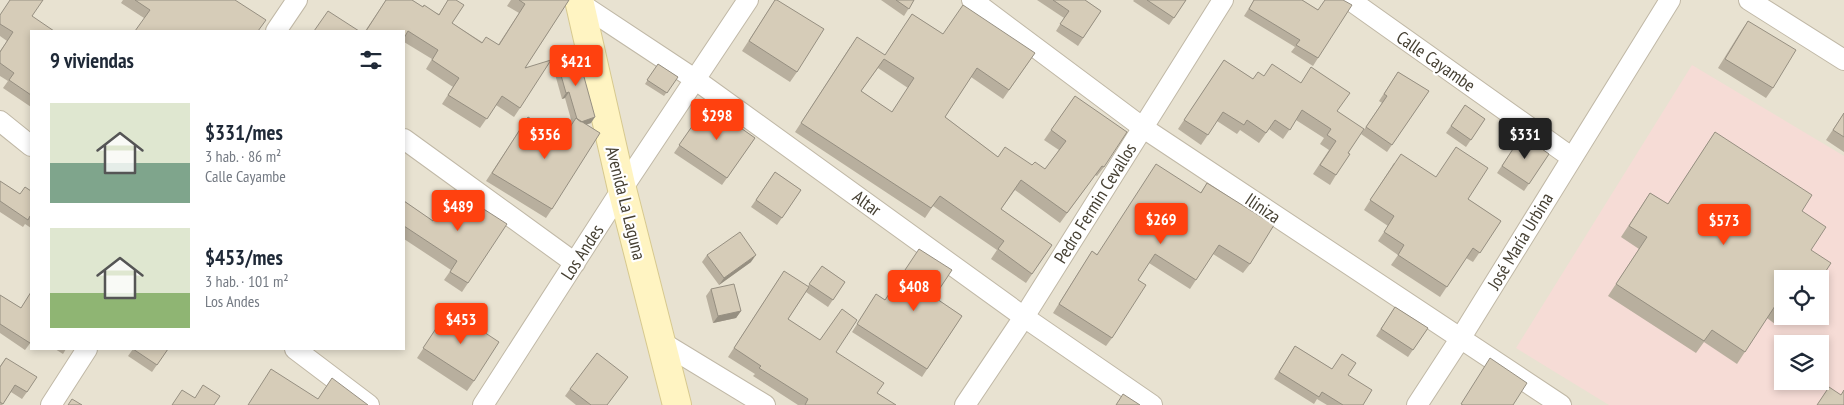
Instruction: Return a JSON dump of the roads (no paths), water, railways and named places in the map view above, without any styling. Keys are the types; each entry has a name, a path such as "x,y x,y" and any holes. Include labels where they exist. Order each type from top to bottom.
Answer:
{"street":[{"path":"277,30 297,0"},
{"name":"Los Andes","path":"483,405 622,189 748,0"},
{"name":"Iliniza","path":"972,0 1142,127 1561,405"},
{"name":"Pedro Fermin Cevallos","path":"965,405 1024,316 1223,0"},
{"name":"Calle Cayambe","path":"1350,0 1572,157"},
{"name":"José María Urbina","path":"1417,405 1460,339 1670,0"},
{"path":"1749,0 1844,60"},
{"name":"Altar","path":"578,1 696,80 1024,316 1152,405"},
{"name":"Avenida La Laguna","path":"578,1 622,189 678,405"},
{"path":"0,121 30,145"},
{"path":"405,140 575,263"},
{"path":"663,343 765,405"},
{"path":"51,405 86,350"},
{"path":"296,350 370,405"}]}
